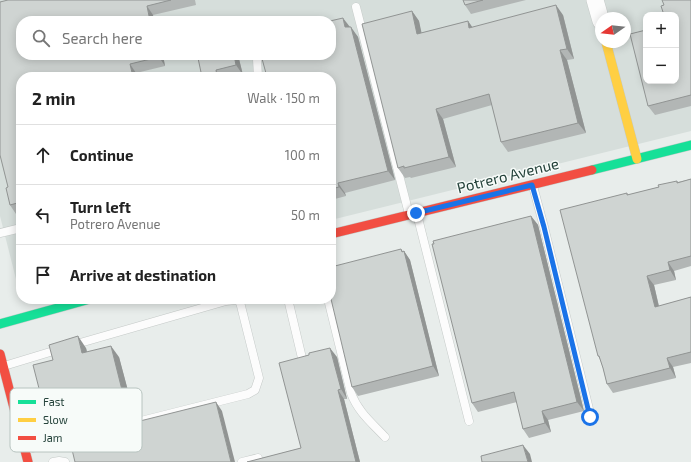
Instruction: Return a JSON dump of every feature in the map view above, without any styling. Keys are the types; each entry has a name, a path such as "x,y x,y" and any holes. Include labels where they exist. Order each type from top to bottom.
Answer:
{"street":[{"path":"595,0 598,12"},
{"path":"608,48 637,159"},
{"name":"Potrero Avenue","path":"336,233 691,145"},
{"path":"0,324 72,304"},
{"path":"0,354 10,393"},
{"path":"26,452 28,462"}],"lane":[{"path":"356,7 469,420"},
{"path":"257,60 258,72"},
{"path":"532,185 544,227 590,417"},
{"path":"0,233 16,229"},
{"path":"3,366 216,304"},
{"path":"142,420 248,394 255,390 259,378 240,304"},
{"path":"289,304 302,358"},
{"path":"329,304 355,404 366,418 386,437"},
{"path":"242,462 258,458"},
{"path":"53,462 59,460 65,462"}],"shaded area":[{"path":"0,0 691,0 691,131 336,219 336,72 16,72 16,279 0,216"}],"building":[{"path":"8,0 171,0 147,6 149,16 16,16 16,60 147,60 130,64 132,72 16,72 16,203 10,205 6,188 8,187 0,155 0,2"},
{"path":"463,0 483,0 465,5"},
{"path":"662,0 691,0 691,95 648,106 631,34 643,31 643,84 679,84 679,12 663,12 661,6 664,5"},
{"path":"556,5 567,49 560,50 578,123 501,142 489,94 436,109 449,157 404,168 404,166 398,168 362,24 412,11 417,34 468,21 469,28"},
{"path":"343,18 345,27 351,27 388,171 338,183 339,187 336,188 336,72 266,72 262,60 336,60 336,20"},
{"path":"198,60 235,60 236,65 216,70 216,72 201,72"},
{"path":"691,179 691,256 668,262 670,270 647,276 655,307 691,297 691,352 667,358 670,368 607,384 598,356 560,210 627,193 627,195 659,187 658,185 677,181 677,183"},
{"path":"531,216 577,402 542,411 545,423 523,429 514,392 472,403 432,244 434,244 433,241"},
{"path":"401,249 402,252 404,251 433,366 352,387 332,304 336,304 336,266"},
{"path":"78,336 82,353 111,346 122,388 39,388 33,365 53,360 49,345"},
{"path":"330,348 341,389 338,390 356,462 247,462 301,448 279,363"},
{"path":"216,402 231,462 75,462 73,452 142,452 142,420"},
{"path":"523,445 528,462 482,462 481,456"}],"traffic: fast":[{"path":"592,170 691,145"},
{"path":"0,324 72,304"}],"traffic: slow":[{"path":"608,48 637,159"}],"traffic: jam":[{"path":"336,233 592,170"},
{"path":"0,354 10,393"},
{"path":"25,452 28,462"}],"route":[{"path":"416,213 532,185 544,227 590,417"}]}
